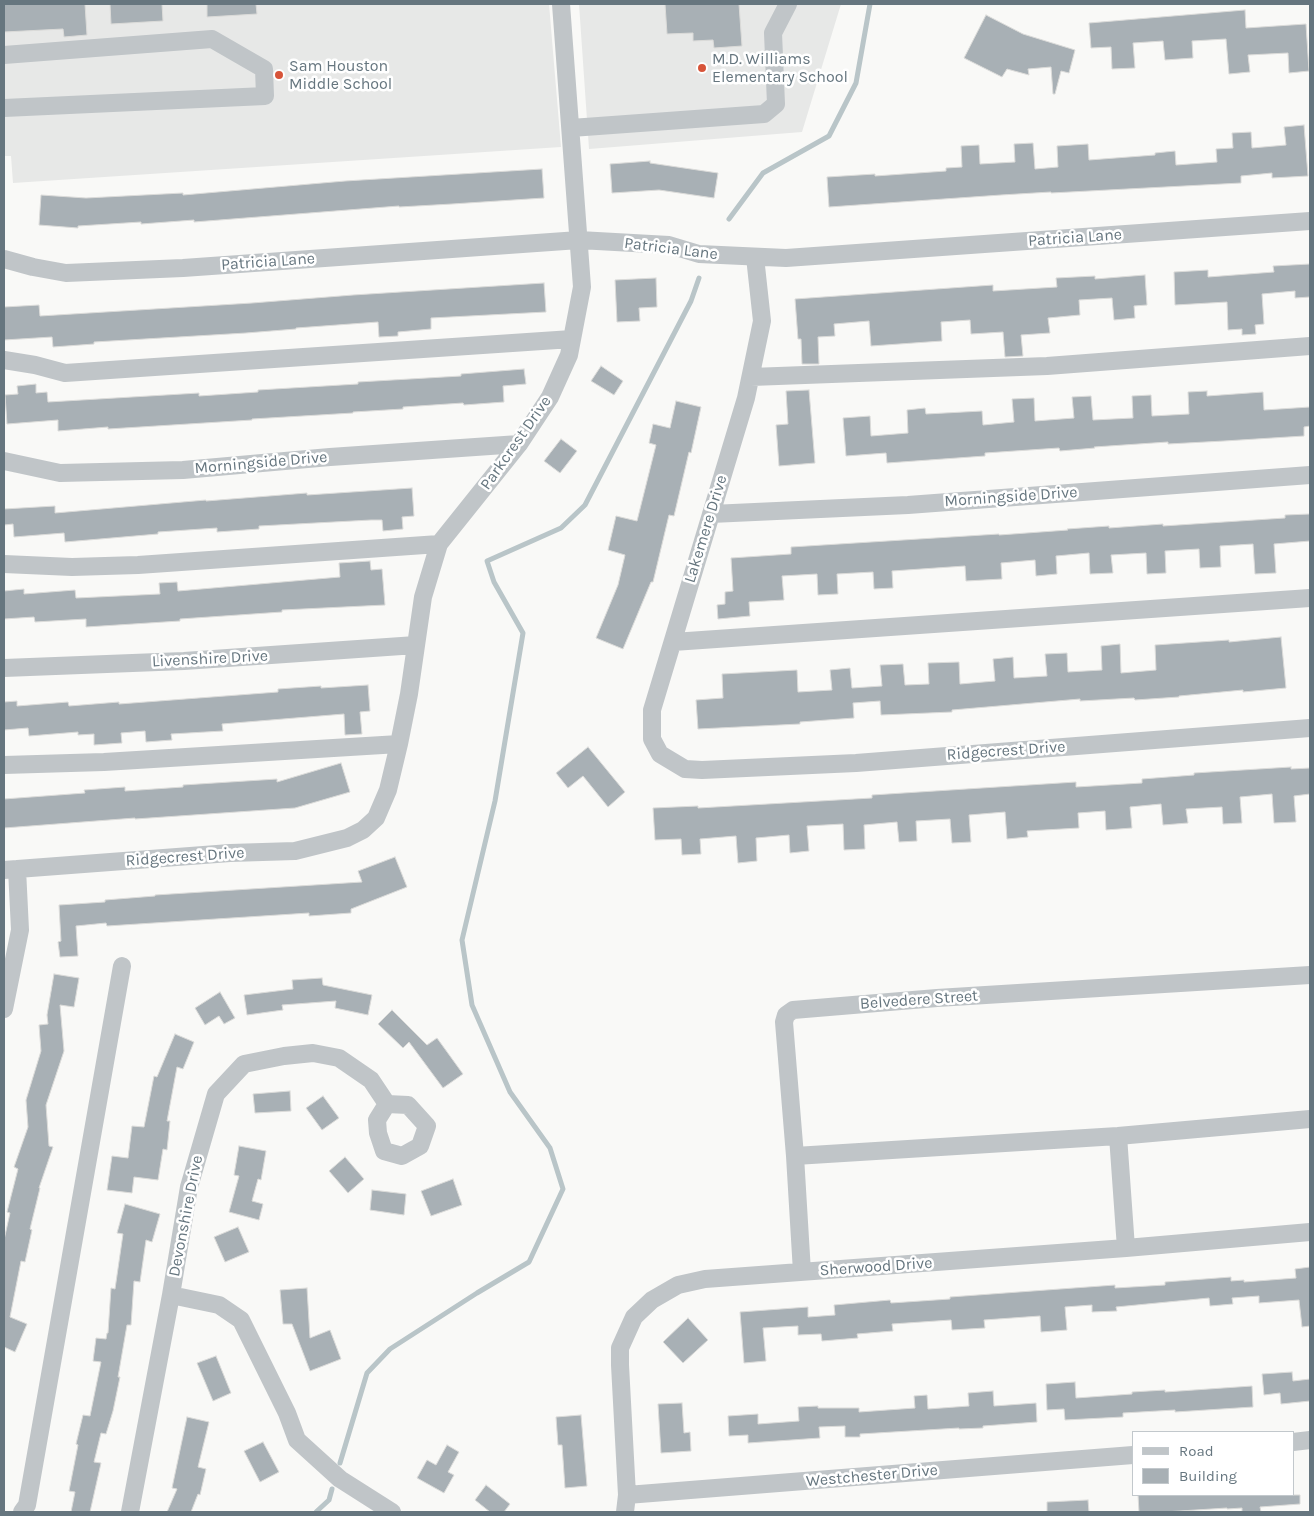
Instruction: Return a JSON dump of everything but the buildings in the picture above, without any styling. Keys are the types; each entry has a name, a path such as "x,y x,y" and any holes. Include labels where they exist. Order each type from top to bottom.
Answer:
{"street":[{"name":"Parkcrest Drive","path":"363,830 376,818 388,790 399,744 423,597 439,544 519,444 550,397 569,356 582,287 561,4"},
{"path":"571,128 764,114 776,104 773,33 788,4"},
{"path":"4,54 212,39 264,69 266,96 4,108"},
{"name":"Patricia Lane","path":"4,258 33,267 66,273 193,268 579,240 669,245 699,254 786,258 1310,221"},
{"name":"Lakemere Drive","path":"702,770 686,769 660,754 652,740 652,710 751,377 762,321 755,257"},
{"path":"4,360 65,372 572,339"},
{"path":"751,377 1047,366 1310,346"},
{"name":"Morningside Drive","path":"4,461 60,473 182,470 330,457 519,444"},
{"name":"Morningside Drive","path":"711,514 908,505 1310,475"},
{"path":"4,564 72,567 138,565 439,544"},
{"path":"673,642 1310,598"},
{"name":"Livenshire Drive","path":"4,668 184,661 416,646"},
{"name":"Ridgecrest Drive","path":"702,770 856,762 1310,728"},
{"path":"4,765 132,760 399,744"},
{"name":"Ridgecrest Drive","path":"10,869 230,853 295,851 347,838 363,830"},
{"path":"4,1009 20,930 10,869"},
{"path":"22,1512 27,1504 122,966"},
{"name":"Belvedere Street","path":"802,1272 784,1022 786,1015 793,1010 937,998 1310,975"},
{"name":"Devonshire Drive","path":"130,1512 171,1295 189,1187 216,1094 244,1064 284,1056 313,1053 339,1058 371,1080 387,1104"},
{"path":"795,1156 1118,1136 1310,1119"},
{"path":"1118,1136 1126,1248"},
{"name":"Sherwood Drive","path":"626,1504 620,1348 634,1318 652,1300 678,1285 705,1279 1126,1248 1310,1232"},
{"path":"171,1295 219,1305 241,1320 287,1413 297,1440 340,1479 392,1512"},
{"path":"1294,1442 1310,1440"},
{"name":"Westchester Drive","path":"626,1504 1132,1455"}],"shaded area":[{"name":"Sam Houston Middle School","path":"4,4 549,4 561,147 13,183 11,156 4,156"},
{"name":"M.D. Williams Elementary School","path":"579,4 841,4 802,132 589,149"}],"waterway":[{"path":"729,219 763,173 829,136 856,83 870,4"},
{"path":"340,1463 367,1373 390,1349 529,1262 563,1189 550,1148 510,1092 472,1005 462,940 495,801 523,633 494,582 487,561 561,528 585,505 691,301 699,278"},
{"path":"316,1512 329,1500 332,1489"}],"place":[{"name":"M.D. Williams Elementary School","path":"702,68"},
{"name":"Sam Houston Middle School","path":"279,75"}]}
